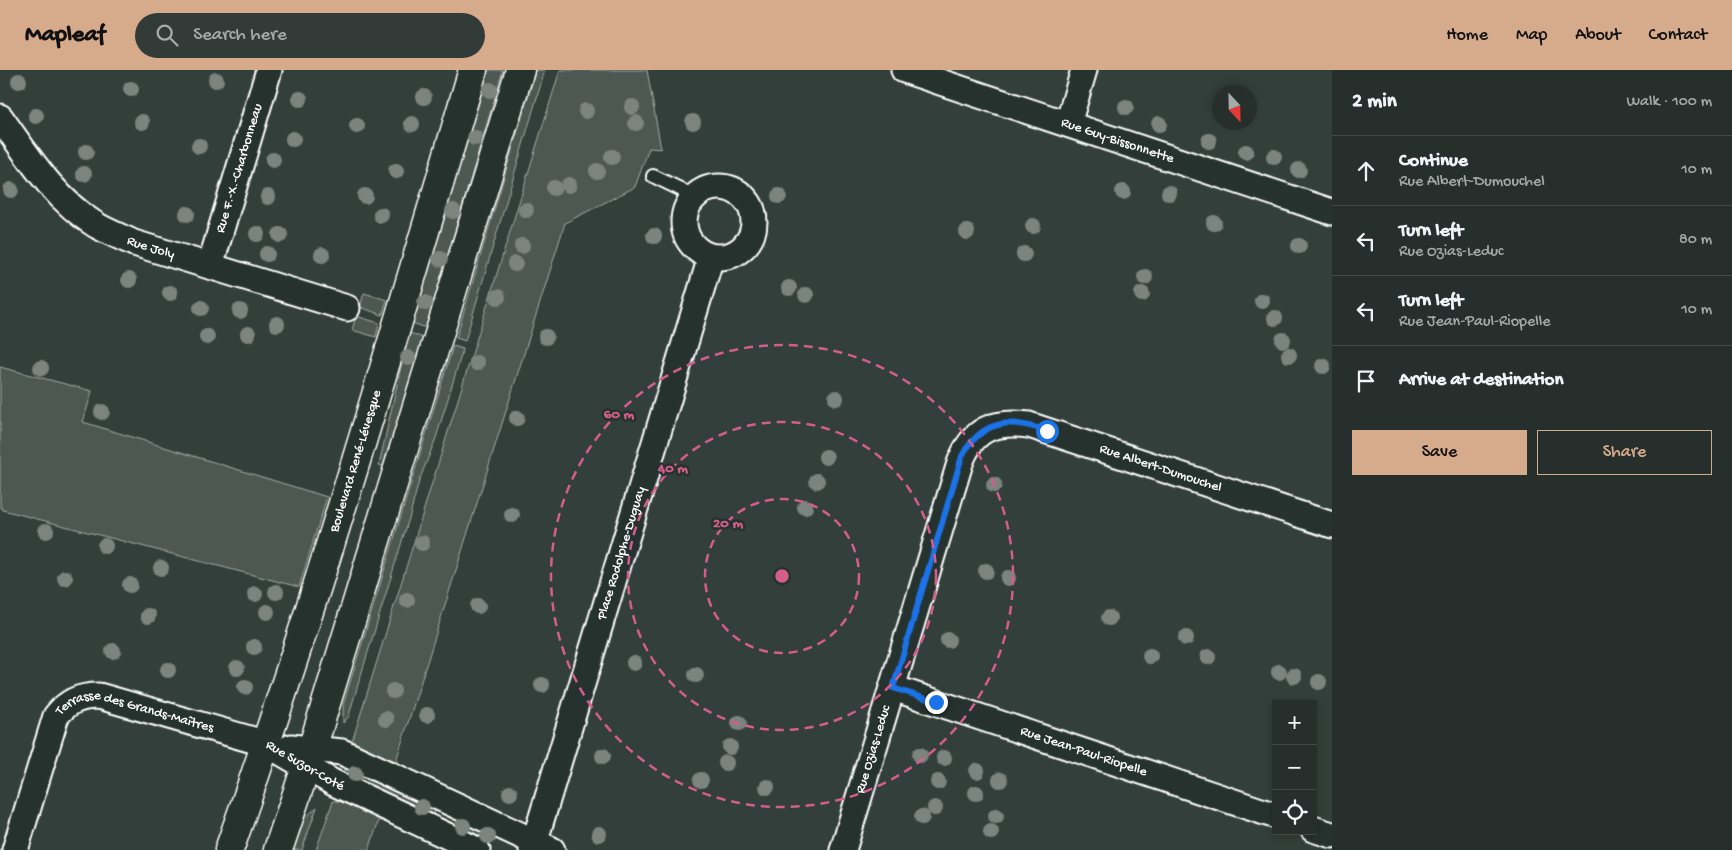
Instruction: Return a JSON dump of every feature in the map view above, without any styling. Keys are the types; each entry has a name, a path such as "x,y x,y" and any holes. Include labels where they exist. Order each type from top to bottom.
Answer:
{"main road":[{"name":"Boulevard René-Lévesque","path":"230,850 266,744 388,352 473,70"},
{"path":"278,850 309,757 520,70"}],"street":[{"name":"Rue F.-X.-Charbonneau","path":"210,266 269,70"},
{"name":"Rue Guy-Bissonnette","path":"904,70 1332,212"},
{"path":"1068,124 1084,70"},
{"name":"Rue Joly","path":"0,117 54,190 94,224 134,243 347,308"},
{"path":"724,187 744,197 751,207 754,218 749,240 733,254 711,256 696,249 686,236 684,215 692,198 703,190 724,187"},
{"name":"Place Rodolphe-Duguay","path":"539,847 711,256"},
{"name":"Rue Albert-Dumouchel","path":"987,428 1002,423 1029,425 1332,525"},
{"name":"Rue Ozias-Leduc","path":"843,850 962,456 973,440 987,428"},
{"name":"Rue Jean-Paul-Riopelle","path":"893,688 1272,815"},
{"name":"Terrasse des Grands-Maîtres","path":"15,850 56,716 64,706 74,699 99,696 114,698 266,744"},
{"name":"Rue Suzor-Coté","path":"266,744 309,757 350,755 452,802 539,847"},
{"name":"Rue Suzor-Coté","path":"309,757 332,782 477,850"},
{"path":"438,831 452,802"},
{"path":"1317,830 1332,835"}],"lane":[{"path":"653,176 680,189 692,198"}],"shaded area":[{"path":"488,70 503,70 426,328 412,323"},
{"path":"536,70 545,70 465,341 456,338"},
{"path":"560,70 647,70 661,149 649,148 635,187 565,223 396,761 363,749 352,742"},
{"path":"364,293 387,300 382,315 360,307"},
{"path":"356,316 379,323 376,337 352,330"},
{"path":"410,333 423,338 386,467 379,465"},
{"path":"453,346 463,349 436,438 419,481 349,716 343,723 343,705"},
{"path":"0,367 92,391 83,422 327,497 299,587 3,510 0,506"},
{"path":"346,766 435,807 434,814 429,814 346,775 343,771"},
{"path":"333,801 348,801 380,817 369,850 316,850"},
{"path":"317,807 302,850 293,850 303,820"},
{"path":"458,820 495,835 495,841 490,843 460,828 456,824"}],"route":[{"path":"936,702 893,688 962,456 977,435 995,425 1012,423 1029,425 1047,431"}]}
